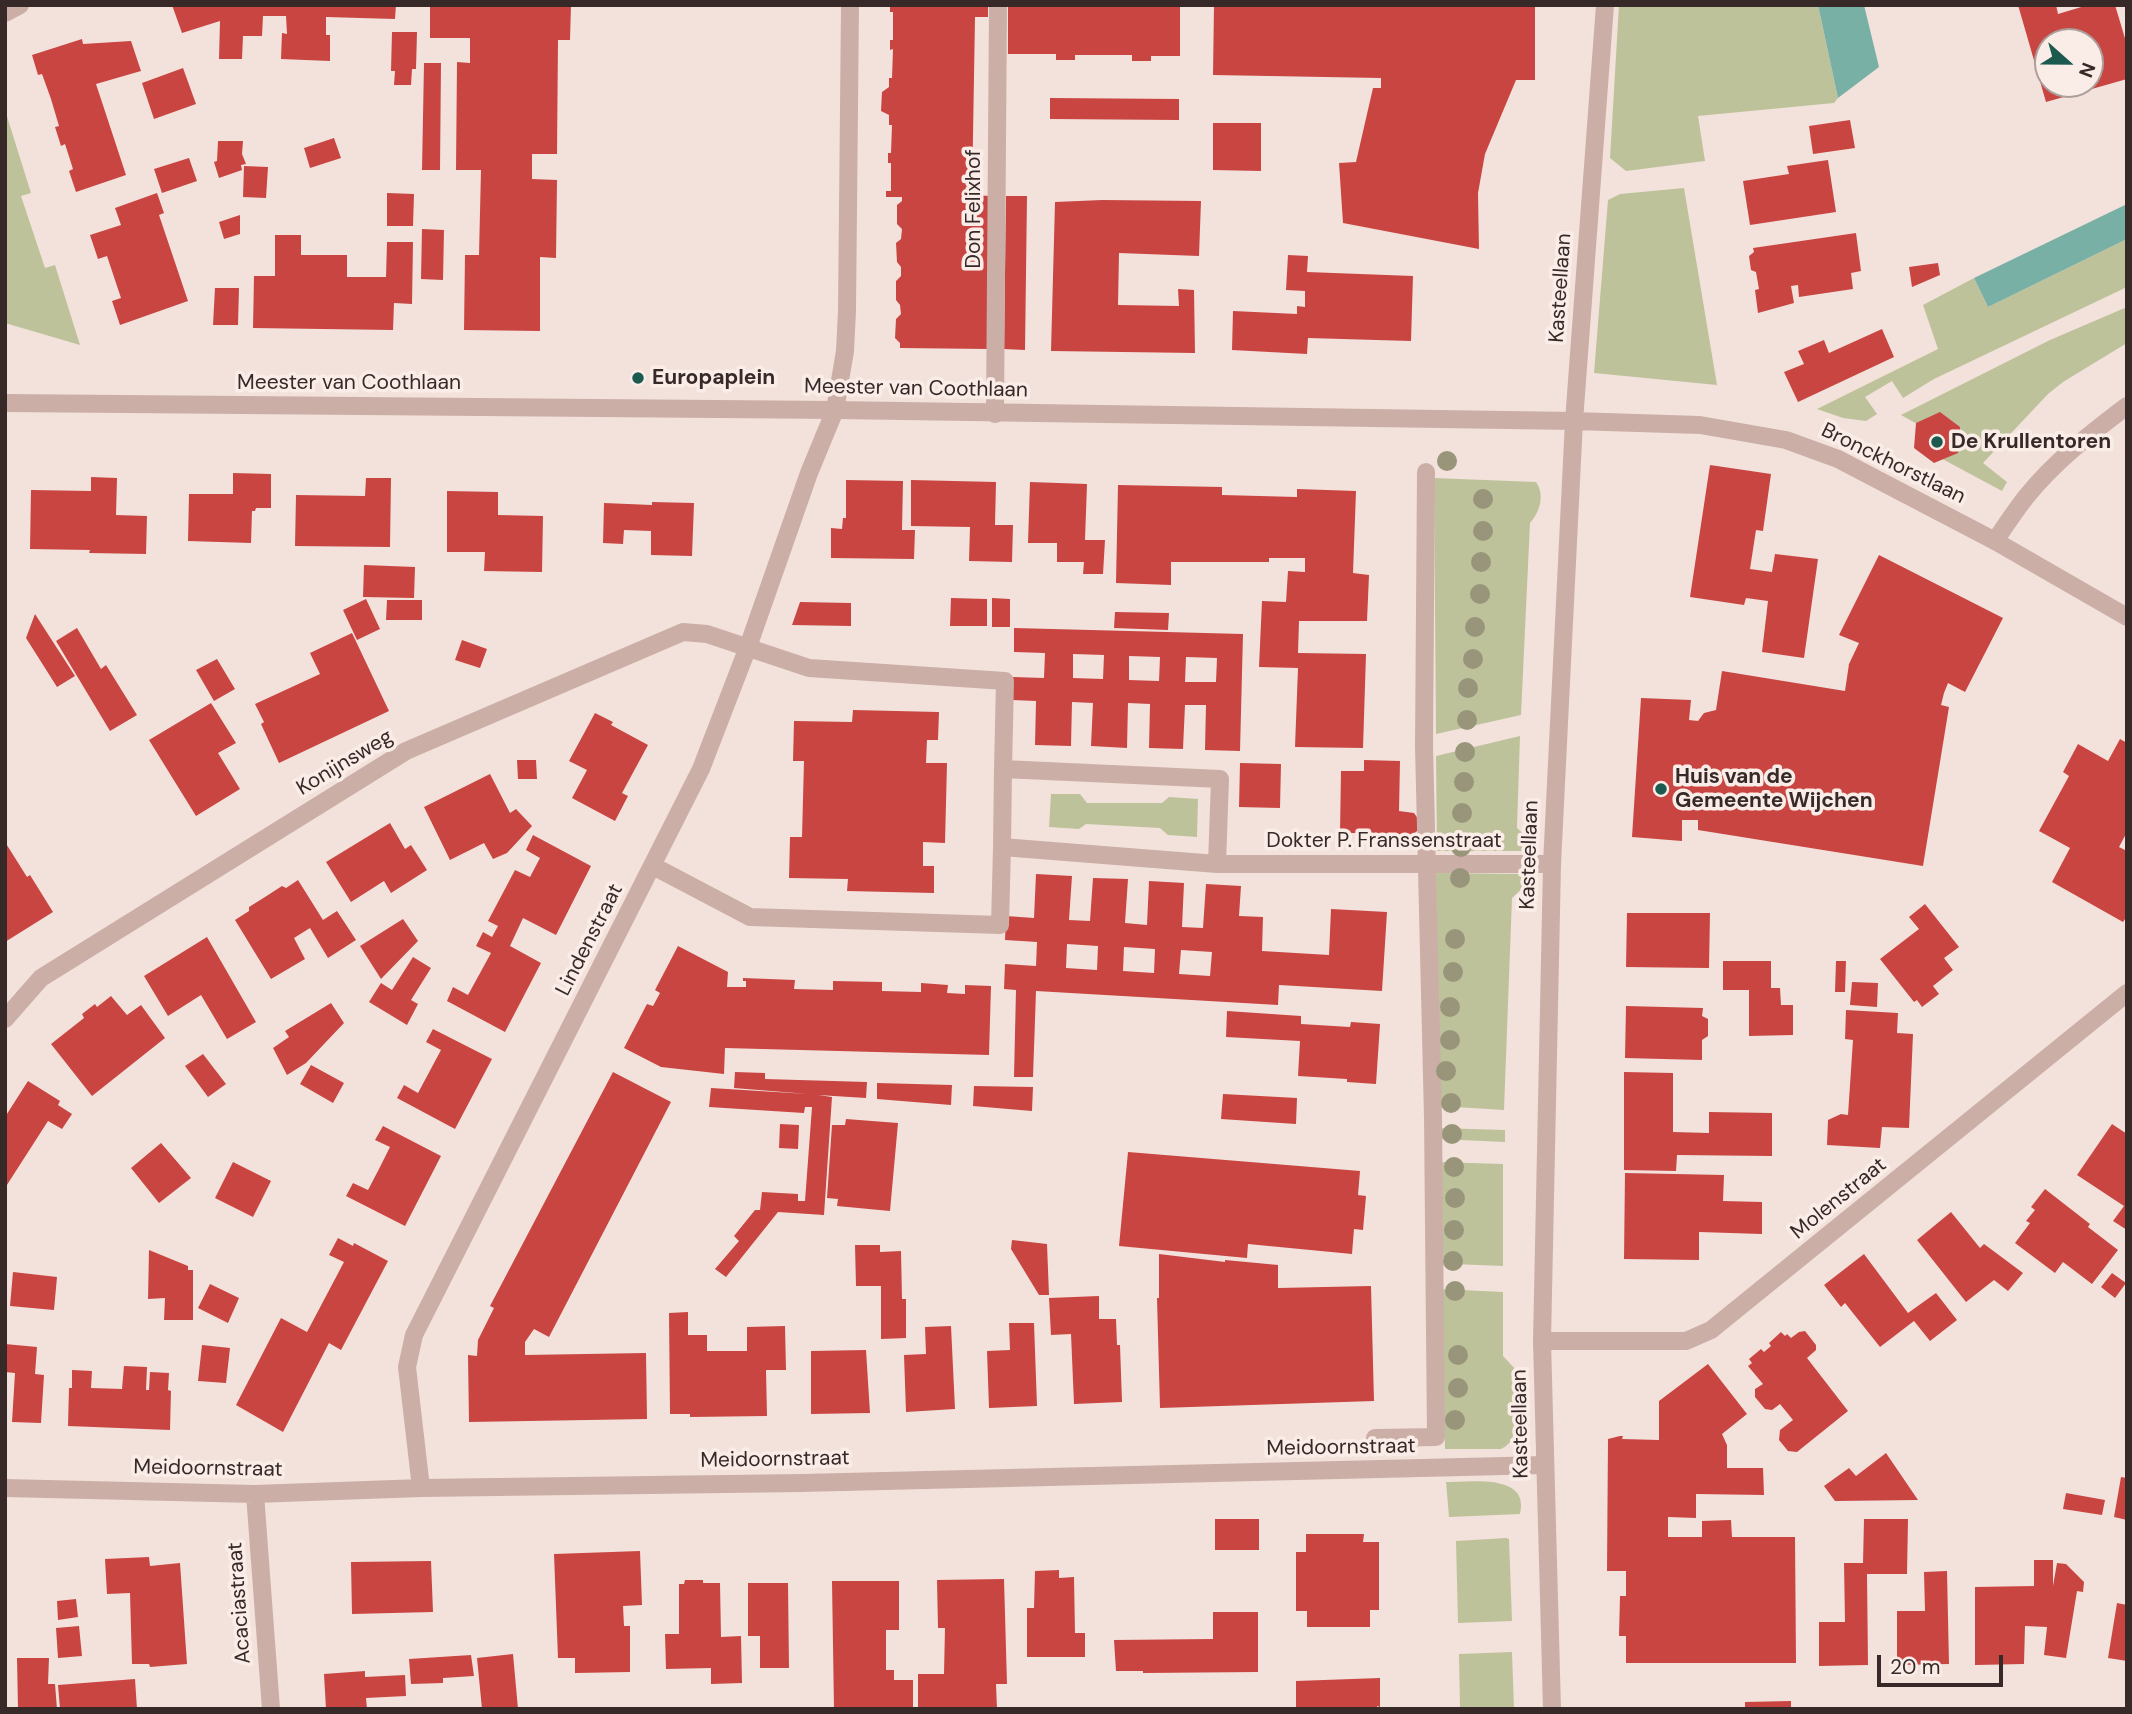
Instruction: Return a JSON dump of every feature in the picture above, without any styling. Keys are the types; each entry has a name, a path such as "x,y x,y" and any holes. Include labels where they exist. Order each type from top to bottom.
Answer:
{"street":[{"path":"5,13 20,5"},
{"path":"835,410 845,351 847,311 850,5"},
{"name":"Don Felixhof","path":"995,414 998,5"},
{"name":"Kasteellaan","path":"1552,1709 1542,1341 1552,864 1574,421 1605,5"},
{"name":"Meester van Coothlaan","path":"5,402 1574,421"},
{"path":"1995,541 2027,496 2057,464 2127,406"},
{"name":"Lindenstraat","path":"421,1488 407,1367 414,1335 701,769 748,647 809,473 835,410"},
{"name":"Bronckhorstlaan","path":"1574,421 1700,425 1786,440 1838,459 1995,541 2127,617"},
{"path":"1375,1438 1436,1437 1433,1118 1423,746 1426,472"},
{"name":"Konijnsweg","path":"5,1019 41,978 406,751 683,632 707,634 748,647"},
{"path":"653,866 750,917 1000,925 1005,681 829,671 809,668 748,647"},
{"path":"1003,769 1220,779 1217,864"},
{"name":"Dokter P. Franssenstraat","path":"1002,847 1217,864 1552,864"},
{"name":"Molenstraat","path":"1542,1341 1686,1341 1711,1330 2127,993"},
{"name":"Meidoornstraat","path":"5,1488 255,1493 1545,1465"},
{"name":"Acaciastraat","path":"255,1493 271,1709"}],"green space":[{"path":"1619,5 1818,5 1838,98 1834,103 1698,116 1705,161 1626,171 1610,158"},
{"path":"5,110 31,193 21,196 45,268 55,265 80,345 5,323"},
{"path":"1684,188 1717,385 1594,373 1608,200 1620,194"},
{"path":"2127,239 2127,287 1934,379 1903,398 1892,381 1865,397 1877,414 1866,421 1843,418 1817,409 1938,349 1923,305 1974,278 1988,307"},
{"path":"2127,307 2127,343 2048,394 1983,463 2007,482 2002,491 1935,455 1919,425 1901,415 2050,340"},
{"path":"1434,478 1536,482 1541,498 1539,509 1530,523 1521,715 1436,734"},
{"path":"1520,736 1517,828 1529,839 1527,851 1437,851 1436,756"},
{"path":"1051,794 1080,794 1087,803 1162,803 1169,797 1198,799 1197,837 1168,835 1160,828 1086,824 1079,829 1049,827"},
{"path":"1434,873 1526,874 1526,885 1512,898 1504,1110 1439,1106"},
{"path":"1438,1128 1505,1130 1505,1142 1438,1139"},
{"path":"1439,1162 1503,1164 1503,1266 1452,1264 1441,1256"},
{"path":"1440,1289 1503,1292 1503,1356 1518,1372 1519,1415 1515,1435 1501,1449 1445,1449"},
{"path":"1483,1481 1508,1486 1516,1492 1521,1501 1520,1514 1449,1517 1446,1482"},
{"path":"1509,1539 1512,1621 1458,1623 1456,1541"},
{"path":"1512,1652 1514,1709 1460,1709 1459,1654"}],"water":[{"path":"1818,5 1864,5 1879,67 1838,98"},
{"path":"2127,204 2127,239 1988,307 1974,278"}],"building":[{"path":"172,5 396,5 395,19 326,17 326,35 330,35 330,61 281,59 282,33 287,34 286,16 263,16 262,36 243,36 242,59 219,59 220,21 182,33"},
{"path":"430,5 571,5 570,40 558,40 557,154 532,154 532,179 557,180 556,258 540,257 540,331 464,330 465,255 479,255 481,170 456,170 457,62 470,63 470,38 430,38"},
{"path":"890,5 988,5 988,17 975,17 972,195 990,196 988,349 900,348 900,343 895,338 896,319 901,314 896,300 896,281 901,276 901,267 897,262 896,243 901,239 902,229 897,224 897,205 902,201 902,197 886,197 886,191 891,191 891,163 888,163 888,153 891,153 892,125 889,125 889,115 881,111 882,92 889,87 889,78 892,78 893,49 890,50 890,40 893,40 893,12 890,12"},
{"path":"1008,5 1180,5 1180,56 1151,56 1151,61 1132,61 1132,55 1075,55 1075,60 1056,60 1056,54 1008,54"},
{"path":"1214,5 1535,5 1535,80 1516,80 1485,154 1478,193 1479,249 1343,223 1339,163 1356,162 1373,88 1381,88 1381,78 1213,75"},
{"path":"2018,5 2056,5 2058,14 2088,5 2115,5 2127,45 2127,79 2104,86 2104,28 2034,28 2034,60"},
{"path":"392,32 417,32 416,69 412,69 411,85 394,85 395,71 391,71"},
{"path":"82,39 83,44 131,41 141,71 96,84 126,175 76,192 69,171 73,169 65,144 61,146 55,127 59,126 51,99 42,74 38,75 32,55"},
{"path":"424,63 441,63 440,170 422,170"},
{"path":"183,68 196,104 154,119 142,83"},
{"path":"1050,98 1179,99 1179,120 1050,119"},
{"path":"1850,120 1855,148 1813,154 1809,126"},
{"path":"1213,123 1261,123 1261,171 1213,170"},
{"path":"334,138 341,158 310,168 304,148"},
{"path":"218,141 243,141 242,154 246,164 241,165 242,170 219,178 214,162 217,161"},
{"path":"189,158 197,181 162,193 154,169"},
{"path":"1828,160 1836,212 1750,225 1743,181 1789,174 1787,166"},
{"path":"244,166 268,167 266,198 243,197"},
{"path":"157,193 164,213 159,215 188,301 120,325 112,301 121,298 107,256 98,259 90,235 121,225 115,208"},
{"path":"387,193 414,194 413,226 387,226"},
{"path":"1006,196 1027,196 1025,350 1004,349"},
{"path":"1201,201 1199,256 1119,253 1118,305 1179,306 1178,289 1194,290 1195,353 1051,351 1055,202"},
{"path":"240,215 240,234 224,239 219,222"},
{"path":"422,229 444,230 443,280 421,279"},
{"path":"1856,233 1861,271 1851,273 1853,289 1799,297 1798,285 1791,286 1794,303 1758,313 1755,290 1759,289 1756,272 1751,270 1749,256 1754,252 1753,248"},
{"path":"275,235 301,235 301,255 347,255 347,277 386,277 387,242 413,242 412,304 394,303 393,330 253,328 254,276 275,276"},
{"path":"1288,255 1308,256 1307,272 1413,276 1411,341 1308,338 1307,354 1232,350 1233,311 1297,314 1297,306 1305,307 1305,291 1286,290"},
{"path":"1938,263 1940,275 1912,287 1909,267"},
{"path":"215,288 239,288 238,325 213,325"},
{"path":"1882,329 1894,357 1798,402 1784,372 1804,364 1798,351 1824,340 1829,353"},
{"name":"De Krullentoren","path":"1940,412 1960,427 1958,453 1934,463 1914,448 1916,423"},
{"path":"1710,465 1771,474 1763,531 1756,530 1750,569 1772,572 1775,554 1818,559 1804,658 1762,652 1768,601 1746,598 1744,605 1690,597"},
{"path":"233,473 271,474 271,508 256,508 252,511 251,543 188,541 189,494 233,494"},
{"path":"91,477 117,478 116,515 147,516 146,554 30,549 31,490 91,491"},
{"path":"366,478 391,478 390,547 295,546 296,495 365,496"},
{"path":"846,480 903,481 902,530 915,530 914,559 831,558 831,528 842,529 843,518 846,518"},
{"path":"911,480 996,482 995,525 1013,525 1012,562 969,561 970,527 911,526"},
{"path":"1030,482 1087,484 1085,540 1105,540 1103,574 1083,574 1084,562 1057,562 1057,543 1028,543"},
{"path":"1118,485 1222,487 1222,495 1297,497 1297,489 1356,491 1353,573 1369,575 1367,621 1299,621 1298,653 1366,654 1363,748 1295,747 1298,668 1259,667 1262,601 1286,602 1288,571 1305,572 1305,558 1269,558 1269,562 1171,562 1171,585 1116,583"},
{"path":"447,491 498,492 498,515 543,516 542,572 484,571 485,552 447,552"},
{"path":"652,502 694,503 692,556 651,555 651,531 624,530 623,544 603,543 604,503 652,505"},
{"path":"1879,555 2003,618 1965,692 1948,683 1944,693 1941,705 1949,707 1923,866 1698,830 1698,820 1682,820 1682,841 1632,837 1641,698 1691,700 1689,720 1698,721 1704,713 1716,710 1722,671 1845,691 1849,664 1859,643 1839,635"},
{"path":"364,565 415,567 414,598 363,597"},
{"path":"951,598 987,599 987,626 950,626"},
{"path":"992,598 1010,599 1010,627 992,627"},
{"path":"366,599 380,629 357,640 343,610"},
{"path":"387,600 422,600 422,620 386,620"},
{"path":"800,602 851,603 851,626 792,625"},
{"path":"1115,612 1169,613 1168,630 1114,628"},
{"path":"35,614 75,676 57,687 26,638"},
{"path":"77,628 101,669 106,665 137,715 110,731 56,641"},
{"path":"1014,628 1243,634 1240,751 1205,750 1206,705 1185,705 1183,749 1149,748 1150,704 1128,703 1127,748 1091,746 1093,703 1072,702 1071,746 1035,745 1036,701 1012,700 1013,677 1044,678 1045,653 1014,652","holes":["1073,654 1104,655 1103,679 1073,678","1129,656 1160,657 1159,681 1129,680","1186,657 1217,658 1216,682 1185,682"]},
{"path":"352,633 389,711 279,763 255,704 320,674 310,653"},
{"path":"462,640 487,649 480,668 455,660"},
{"path":"217,659 235,689 214,701 196,670"},
{"path":"211,703 236,743 218,753 240,789 196,816 149,740"},
{"path":"853,710 939,712 938,740 927,740 926,763 947,763 945,843 923,842 923,866 934,866 934,893 847,891 848,879 789,878 790,837 802,837 804,761 793,761 794,721 852,722"},
{"path":"595,713 648,745 622,793 628,796 615,821 572,798 587,770 569,761"},
{"path":"2120,739 2127,743 2127,832 2119,847 2127,851 2127,916 2123,922 2052,882 2070,848 2039,831 2069,776 2063,772 2078,744 2108,761"},
{"path":"517,760 536,760 537,779 518,779"},
{"path":"1364,760 1400,761 1399,811 1414,813 1419,820 1419,828 1414,835 1398,838 1398,841 1363,841 1363,833 1340,833 1341,771 1364,771"},
{"path":"1240,763 1281,764 1280,808 1239,807"},
{"path":"490,774 510,813 516,809 532,826 507,853 493,859 484,843 450,860 424,807"},
{"path":"390,823 405,849 411,845 427,870 391,893 384,881 351,902 326,862"},
{"path":"533,835 591,866 556,935 523,918 510,946 541,963 505,1032 447,1001 453,987 468,995 491,953 476,946 483,932 492,937 498,926 488,921 515,870 530,877 540,858 526,850"},
{"path":"5,842 53,912 5,942"},
{"path":"1036,874 1072,876 1069,920 1090,921 1093,878 1128,879 1125,923 1147,925 1149,881 1184,883 1182,927 1203,928 1206,884 1241,886 1239,916 1263,917 1262,951 1329,955 1331,909 1387,912 1382,991 1279,985 1278,1005 1036,991 1033,1077 1014,1077 1016,990 1004,989 1005,964 1036,966 1037,942 1005,940 1006,916 1034,918","holes":["1067,944 1098,946 1097,970 1066,968","1124,947 1155,949 1154,973 1123,971","1181,950 1212,952 1210,976 1179,974"]},
{"path":"298,880 323,920 337,911 356,940 328,958 310,928 294,938 305,959 271,979 235,920 249,911 249,907 282,886 286,888"},
{"path":"1925,904 1959,947 1944,958 1953,970 1933,986 1939,994 1922,1007 1917,1000 1914,1002 1880,959 1919,929 1909,917"},
{"path":"1627,913 1710,913 1709,968 1626,967"},
{"path":"403,919 418,941 381,979 360,946"},
{"path":"207,937 256,1022 227,1039 201,995 168,1016 144,976"},
{"path":"678,946 728,972 727,987 746,987 743,978 795,980 794,989 833,990 833,981 882,982 882,991 921,992 921,983 948,985 947,993 965,994 965,985 991,986 989,1055 725,1048 724,1074 661,1067 624,1048 647,1004 653,1006 660,993 655,990"},
{"path":"413,957 431,968 411,1000 418,1004 407,1025 369,1002 381,983 392,990"},
{"path":"1723,961 1771,961 1771,988 1780,988 1781,1005 1793,1005 1793,1035 1749,1036 1749,990 1723,990"},
{"path":"1836,961 1846,961 1845,992 1835,992"},
{"path":"1852,982 1878,983 1877,1007 1850,1005"},
{"path":"111,996 127,1015 141,1005 165,1038 92,1096 51,1044 84,1018 82,1014"},
{"path":"331,1003 344,1023 306,1063 287,1075 273,1048 289,1037 285,1031"},
{"path":"1626,1006 1703,1008 1702,1016 1708,1019 1708,1036 1702,1040 1702,1060 1625,1058"},
{"path":"1846,1010 1898,1013 1897,1033 1913,1034 1909,1128 1882,1127 1880,1148 1827,1145 1828,1120 1841,1114 1848,1115 1853,1040 1845,1039"},
{"path":"1227,1011 1301,1016 1301,1024 1350,1027 1351,1022 1380,1024 1376,1084 1298,1076 1300,1041 1226,1037"},
{"path":"433,1029 492,1059 455,1129 397,1098 404,1085 418,1093 441,1050 426,1042"},
{"path":"203,1054 226,1084 208,1097 185,1066"},
{"path":"311,1065 344,1083 333,1103 300,1084"},
{"path":"613,1072 671,1102 549,1337 534,1329 525,1342 525,1355 646,1353 647,1419 469,1422 468,1355 477,1356 478,1340 494,1308 490,1306"},
{"path":"735,1072 765,1073 765,1079 867,1082 866,1098 818,1095 832,1097 824,1215 778,1212 726,1277 715,1269 739,1241 734,1236 755,1210 760,1210 762,1192 798,1194 798,1201 805,1201 812,1107 805,1107 804,1113 709,1107 711,1088 808,1094 734,1088"},
{"path":"1624,1072 1673,1073 1673,1132 1709,1133 1709,1112 1772,1113 1772,1156 1677,1155 1676,1171 1624,1170"},
{"path":"28,1081 60,1101 58,1105 72,1114 62,1129 48,1121 5,1188 5,1117"},
{"path":"877,1083 952,1085 951,1105 877,1099"},
{"path":"974,1086 1033,1087 1032,1111 973,1106"},
{"path":"1223,1094 1297,1098 1296,1124 1221,1119"},
{"path":"846,1119 898,1123 890,1211 837,1206 838,1199 827,1198 832,1125 845,1125"},
{"path":"780,1124 799,1125 798,1149 779,1148"},
{"path":"2112,1124 2127,1134 2127,1230 2113,1221 2124,1206 2077,1175"},
{"path":"383,1126 441,1156 405,1226 346,1196 353,1183 368,1190 390,1147 375,1140"},
{"path":"161,1143 191,1178 159,1203 131,1168"},
{"path":"1128,1152 1360,1171 1358,1195 1366,1196 1363,1230 1354,1229 1352,1254 1248,1244 1247,1258 1119,1246"},
{"path":"233,1162 271,1181 253,1217 215,1198"},
{"path":"1625,1173 1724,1175 1723,1201 1762,1202 1762,1234 1699,1232 1699,1260 1624,1259"},
{"path":"2045,1189 2118,1250 2092,1284 2063,1262 2055,1273 2015,1243 2030,1223 2026,1221 2035,1210 2031,1207"},
{"path":"1951,1212 1980,1248 1984,1244 2023,1273 2008,1291 1994,1280 1966,1302 1917,1240"},
{"path":"338,1238 353,1246 354,1243 388,1261 341,1350 329,1343 283,1432 236,1405 281,1318 307,1332 344,1262 329,1255"},
{"path":"1012,1240 1047,1244 1049,1295 1039,1295 1011,1249"},
{"path":"855,1245 880,1245 880,1252 901,1251 902,1299 906,1299 906,1338 881,1339 881,1286 856,1286"},
{"path":"149,1250 193,1270 193,1320 164,1320 165,1298 148,1299"},
{"path":"1159,1254 1278,1265 1278,1288 1371,1286 1374,1401 1160,1408 1157,1298"},
{"path":"1864,1254 1908,1313 1936,1293 1957,1320 1930,1341 1914,1321 1880,1347 1845,1303 1841,1307 1824,1285"},
{"path":"13,1272 57,1277 54,1310 10,1306"},
{"path":"2112,1273 2126,1283 2115,1298 2101,1287"},
{"path":"210,1284 239,1298 228,1323 198,1308"},
{"path":"1099,1296 1099,1319 1116,1319 1117,1345 1120,1345 1122,1402 1074,1404 1071,1334 1051,1335 1049,1298"},
{"path":"688,1312 688,1335 707,1335 707,1351 747,1351 747,1327 785,1326 786,1370 766,1370 767,1416 690,1417 690,1414 670,1414 669,1313"},
{"path":"1009,1323 1034,1323 1037,1406 989,1408 987,1351 1010,1350"},
{"path":"951,1326 955,1409 906,1412 904,1355 926,1354 925,1327"},
{"path":"1805,1331 1816,1345 1816,1350 1807,1358 1848,1411 1797,1452 1788,1451 1779,1440 1780,1430 1793,1420 1780,1404 1772,1410 1765,1409 1755,1397 1755,1389 1763,1384 1748,1366 1752,1363 1749,1359 1761,1349 1764,1352 1781,1332 1791,1338"},
{"path":"5,1344 37,1347 35,1374 44,1375 41,1423 12,1422 15,1373 5,1372"},
{"path":"202,1345 230,1348 226,1383 198,1381"},
{"path":"866,1350 870,1413 811,1414 811,1351"},
{"path":"1708,1364 1747,1414 1722,1434 1727,1445 1727,1468 1763,1468 1764,1495 1696,1494 1696,1518 1668,1517 1668,1537 1702,1537 1702,1521 1731,1520 1732,1537 1795,1537 1796,1663 1626,1663 1626,1636 1619,1636 1620,1596 1626,1596 1626,1571 1607,1571 1608,1439 1623,1436 1622,1439 1659,1440 1659,1401"},
{"path":"124,1366 147,1367 146,1390 149,1390 150,1372 169,1373 170,1430 68,1426 72,1370 92,1371 91,1388 122,1389"},
{"path":"1886,1453 1918,1500 1835,1501 1824,1486 1849,1468 1856,1476"},
{"path":"2121,1477 2127,1478 2127,1520 2114,1517"},
{"path":"2066,1493 2105,1500 2102,1515 2063,1509"},
{"path":"1215,1519 1259,1519 1259,1550 1215,1550"},
{"path":"1864,1519 1908,1519 1907,1574 1867,1574 1868,1665 1819,1666 1819,1622 1845,1622 1844,1563 1863,1563"},
{"path":"1306,1534 1364,1534 1363,1542 1379,1542 1379,1610 1370,1610 1370,1627 1307,1627 1307,1611 1296,1611 1296,1552 1306,1552"},
{"path":"640,1551 642,1605 623,1606 624,1626 630,1626 630,1672 575,1673 575,1658 558,1658 554,1554"},
{"path":"149,1557 150,1566 180,1563 187,1664 150,1667 149,1664 132,1664 130,1593 107,1594 105,1559"},
{"path":"2034,1560 2053,1560 2053,1586 2057,1563 2066,1564 2084,1582 2083,1592 2077,1591 2066,1658 2044,1655 2047,1627 2025,1626 2024,1664 1975,1665 1975,1587 2034,1586"},
{"path":"431,1561 433,1612 352,1614 351,1562"},
{"path":"1059,1570 1059,1578 1074,1577 1075,1633 1085,1633 1085,1657 1027,1657 1027,1608 1034,1608 1035,1571"},
{"path":"1947,1571 1949,1664 1897,1665 1897,1611 1925,1611 1924,1572"},
{"path":"1004,1579 1007,1684 996,1684 997,1709 918,1709 918,1674 944,1674 945,1628 938,1628 937,1580"},
{"path":"685,1580 720,1583 721,1637 741,1636 742,1683 711,1684 711,1668 666,1669 665,1634 679,1634 679,1584 684,1584"},
{"path":"832,1581 899,1581 899,1630 886,1630 886,1670 894,1670 894,1680 913,1680 913,1709 834,1709"},
{"path":"748,1583 788,1583 789,1668 760,1668 760,1636 748,1636"},
{"path":"76,1599 78,1617 58,1620 57,1601"},
{"path":"2117,1603 2127,1605 2127,1661 2108,1658"},
{"path":"1213,1612 1258,1612 1258,1672 1116,1671 1114,1640 1213,1639"},
{"path":"79,1626 82,1656 58,1658 56,1628"},
{"path":"513,1654 518,1709 482,1709 477,1658"},
{"path":"471,1655 474,1676 443,1678 443,1683 411,1684 409,1659"},
{"path":"17,1658 49,1658 48,1684 55,1684 57,1709 18,1709"},
{"path":"365,1671 365,1677 405,1675 406,1696 366,1698 367,1709 326,1709 324,1674"},
{"path":"1380,1678 1380,1707 1377,1706 1377,1709 1296,1709 1296,1681"},
{"path":"135,1679 137,1709 60,1709 58,1685"},
{"path":"1791,1701 1791,1709 1745,1709 1745,1702"}],"place":[{"name":"Europaplein","path":"638,378"},
{"name":"De Krullentoren","path":"1937,442"},
{"name":"Huis van de Gemeente Wijchen","path":"1661,789"}]}
